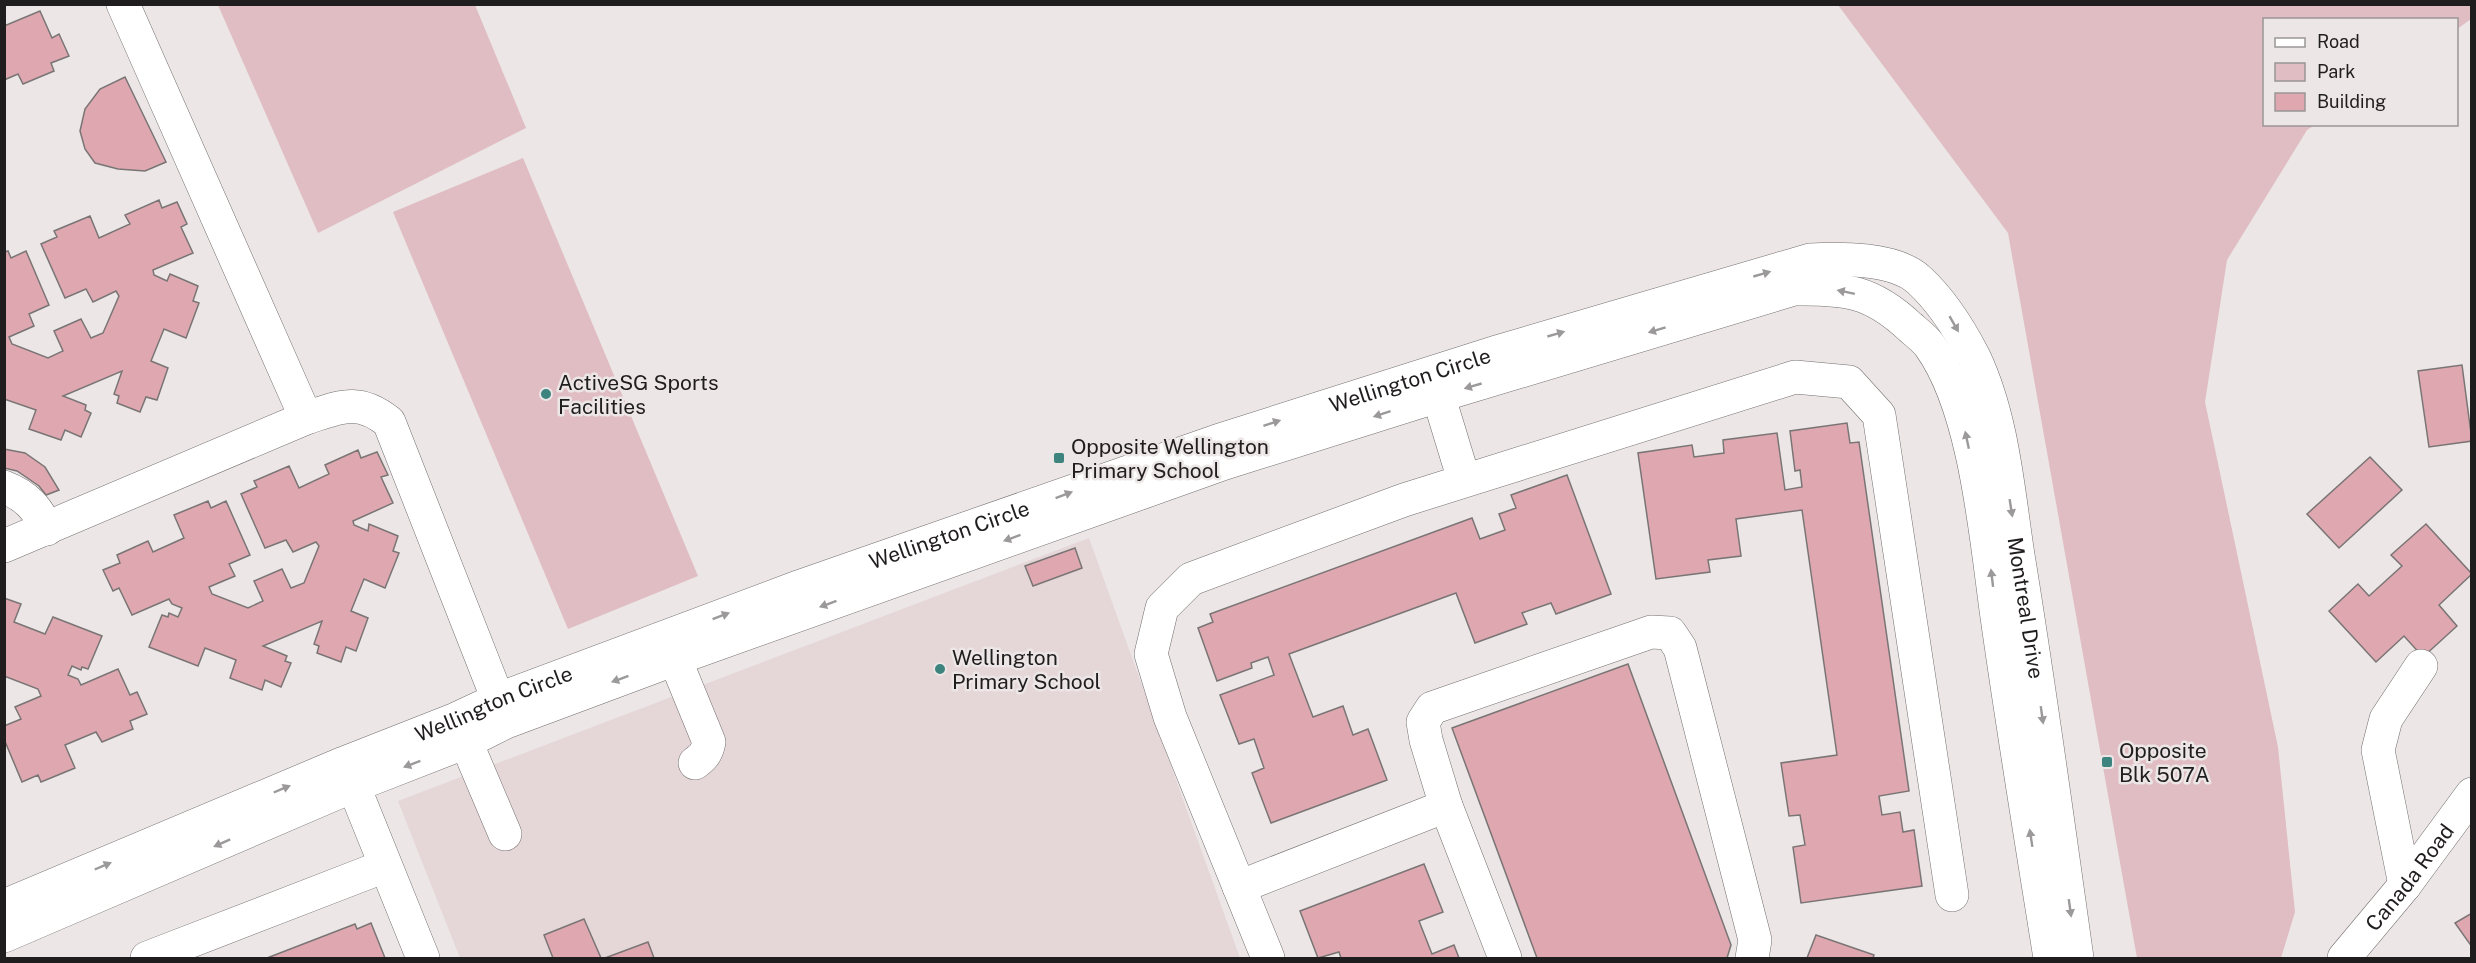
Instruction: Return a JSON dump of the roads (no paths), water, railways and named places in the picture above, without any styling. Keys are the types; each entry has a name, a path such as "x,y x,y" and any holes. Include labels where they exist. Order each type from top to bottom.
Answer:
{"street":[{"path":"123,4 306,418"},
{"name":"Wellington Circle","path":"4,906 349,775 466,742 502,710 782,593 1217,441 1434,385 1810,260 1841,258 1863,260 1898,269 1918,278"},
{"name":"Montreal Drive","path":"1918,278 1948,314 1974,358 1997,423 2028,616 2077,958"},
{"name":"Wellington Circle","path":"1504,363 1794,290 1828,288 1861,295 1883,304 1898,316"},
{"name":"Montreal Drive","path":"1898,316 1930,345 1949,381 1965,430 1987,538 1997,617 2050,958"},
{"path":"1268,958 1170,717 1151,654 1162,608 1191,579 1464,480 1795,377 1849,382 1879,415 1952,895"},
{"path":"1434,385 1464,480"},
{"name":"Wellington Circle","path":"4,936 349,775 456,719 502,710 675,659 1226,464 1434,385"},
{"path":"4,546 306,418 356,404 375,410 389,422 502,710"},
{"path":"4,487 24,496 38,511 47,529"},
{"path":"1505,958 1446,806 1426,740 1423,722 1432,708 1651,632 1670,633 1680,648 1755,940 1752,958"},
{"path":"675,659 709,742 703,757 694,763"},
{"path":"2405,885 2378,750 2386,718 2421,666"},
{"path":"466,742 505,834"},
{"path":"349,775 423,958"},
{"name":"Canada Road","path":"2344,958 2405,885 2472,794"},
{"path":"1239,888 1446,806"},
{"path":"147,958 385,866"}],"place":[{"name":"ActiveSG Sports Facilities","path":"546,394"},
{"name":"Opposite Wellington Primary School","path":"1059,458"},
{"name":"Wellington Primary School","path":"940,669"},
{"name":"Opposite Blk 507A","path":"2107,762"}]}
